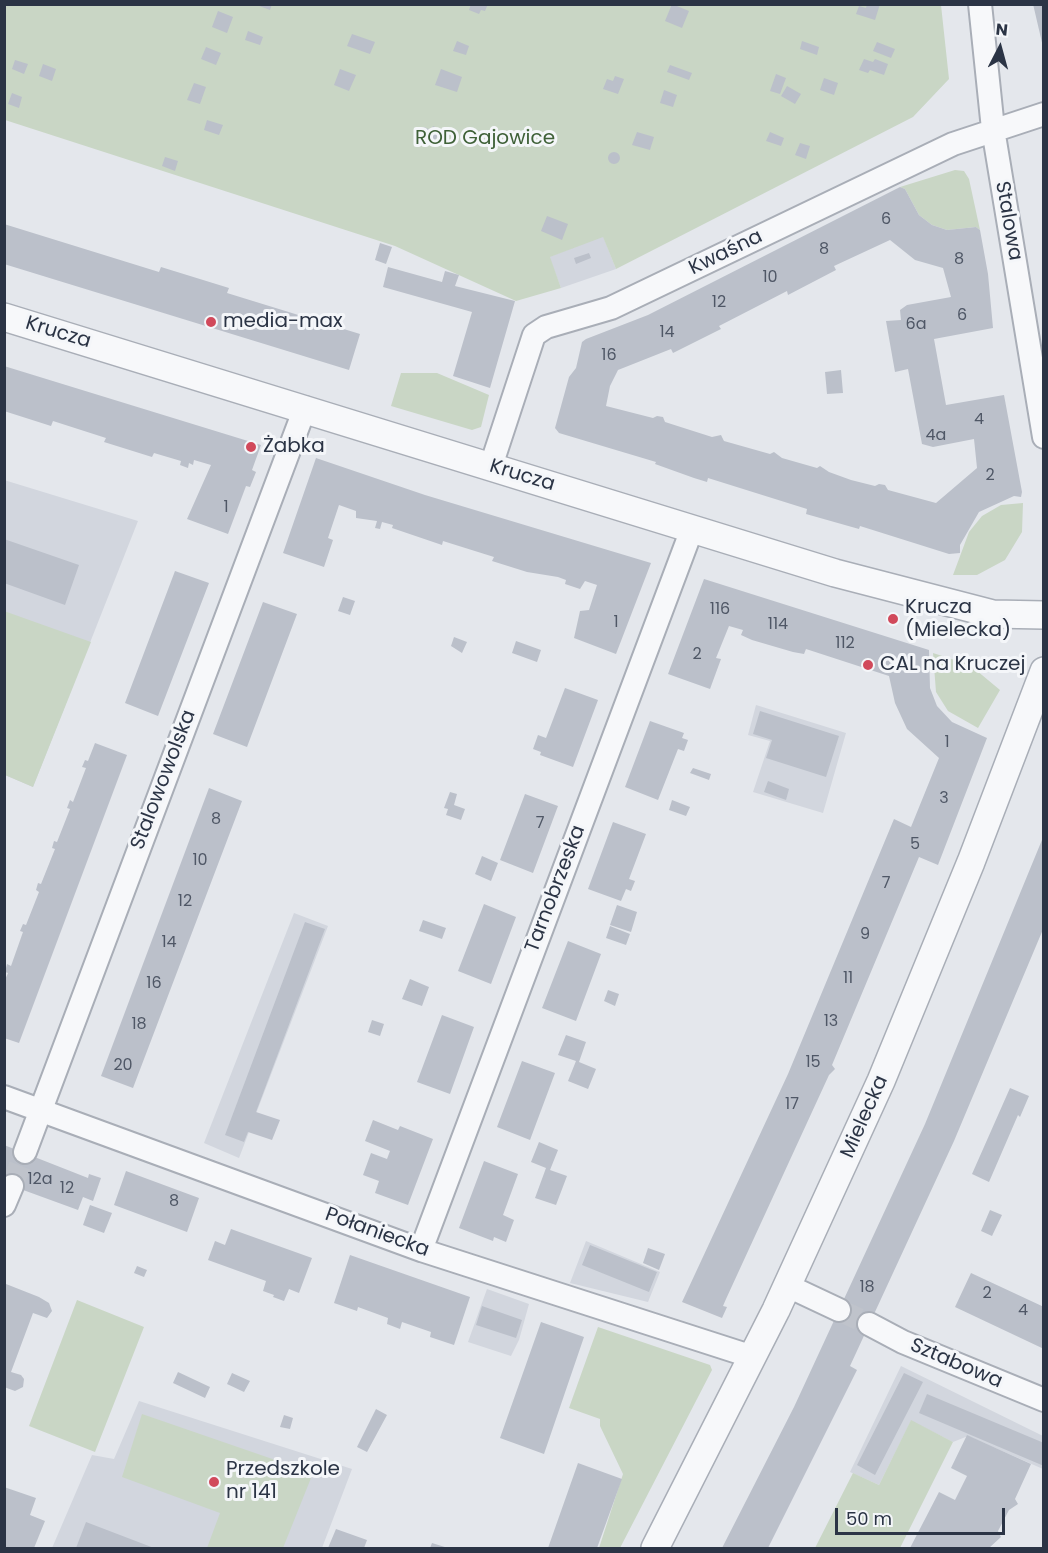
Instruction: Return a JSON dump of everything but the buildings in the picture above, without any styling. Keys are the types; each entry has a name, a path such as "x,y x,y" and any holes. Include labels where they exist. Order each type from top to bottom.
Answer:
{"street":[{"name":"Stalowa","path":"980,4 993,129 1044,437"},
{"name":"Kwaśna","path":"491,466 527,350 534,335 546,327 610,308 953,144 1044,114"},
{"name":"Krucza","path":"4,317 692,529 950,604 993,614 1044,615"},
{"name":"Stalowowolska","path":"25,1152 305,408"},
{"name":"Tarnobrzeska","path":"421,1250 692,529"},
{"name":"Mielecka","path":"655,1548 753,1357 826,1205 931,962 1044,671"},
{"name":"Połaniecka","path":"4,1096 421,1250 753,1357"},
{"path":"788,1286 840,1310"},
{"name":"Sztabowa","path":"869,1324 903,1342 1044,1400"}],"shaded area":[{"path":"603,236 616,269 561,288 549,257"},
{"path":"4,480 138,521 33,787 5,775"},
{"path":"756,705 846,733 823,813 753,792 770,741 748,735"},
{"path":"294,913 328,926 239,1158 204,1143"},
{"path":"586,1241 660,1272 648,1302 570,1283"},
{"path":"487,1289 529,1304 519,1340 511,1356 468,1342"},
{"path":"901,1366 1043,1436 1043,1469 968,1436 953,1442 911,1421 879,1485 850,1472"},
{"name":"Przedszkole nr 141","path":"139,1401 352,1469 322,1548 52,1548 92,1455 114,1459"}],"green space":[{"name":"ROD Gajowice","path":"5,4 941,5 949,79 913,117 616,269 603,237 550,257 561,288 516,301 395,246 5,120"},
{"path":"955,170 964,171 969,179 980,230 976,227 947,230 932,225 919,215 905,189 900,187"},
{"path":"401,373 437,373 489,395 481,427 472,430 391,406"},
{"path":"1023,503 1022,532 1005,560 977,575 953,575 969,532 982,516 1001,505"},
{"path":"4,611 91,642 33,787 5,775"},
{"path":"933,653 970,665 1000,690 978,728 948,711 936,692"},
{"path":"77,1300 144,1327 95,1452 29,1426"},
{"path":"598,1327 710,1365 712,1370 620,1548 599,1548 623,1474 600,1426 600,1419 569,1408"},
{"path":"142,1414 313,1473 283,1548 207,1548 220,1513 122,1477"},
{"path":"911,1420 953,1442 900,1548 815,1548 853,1473 879,1485"}],"tunnel":[{"path":"12,1186 25,1152"},
{"path":"839,1310 869,1324"}],"place":[{"name":"media-max","path":"211,322"},
{"name":"Żabka","path":"251,447"},
{"name":"Krucza (Mielecka)","path":"893,619"},
{"name":"CAL na Kruczej","path":"868,665"},
{"name":"Przedszkole nr 141","path":"214,1482"}]}
